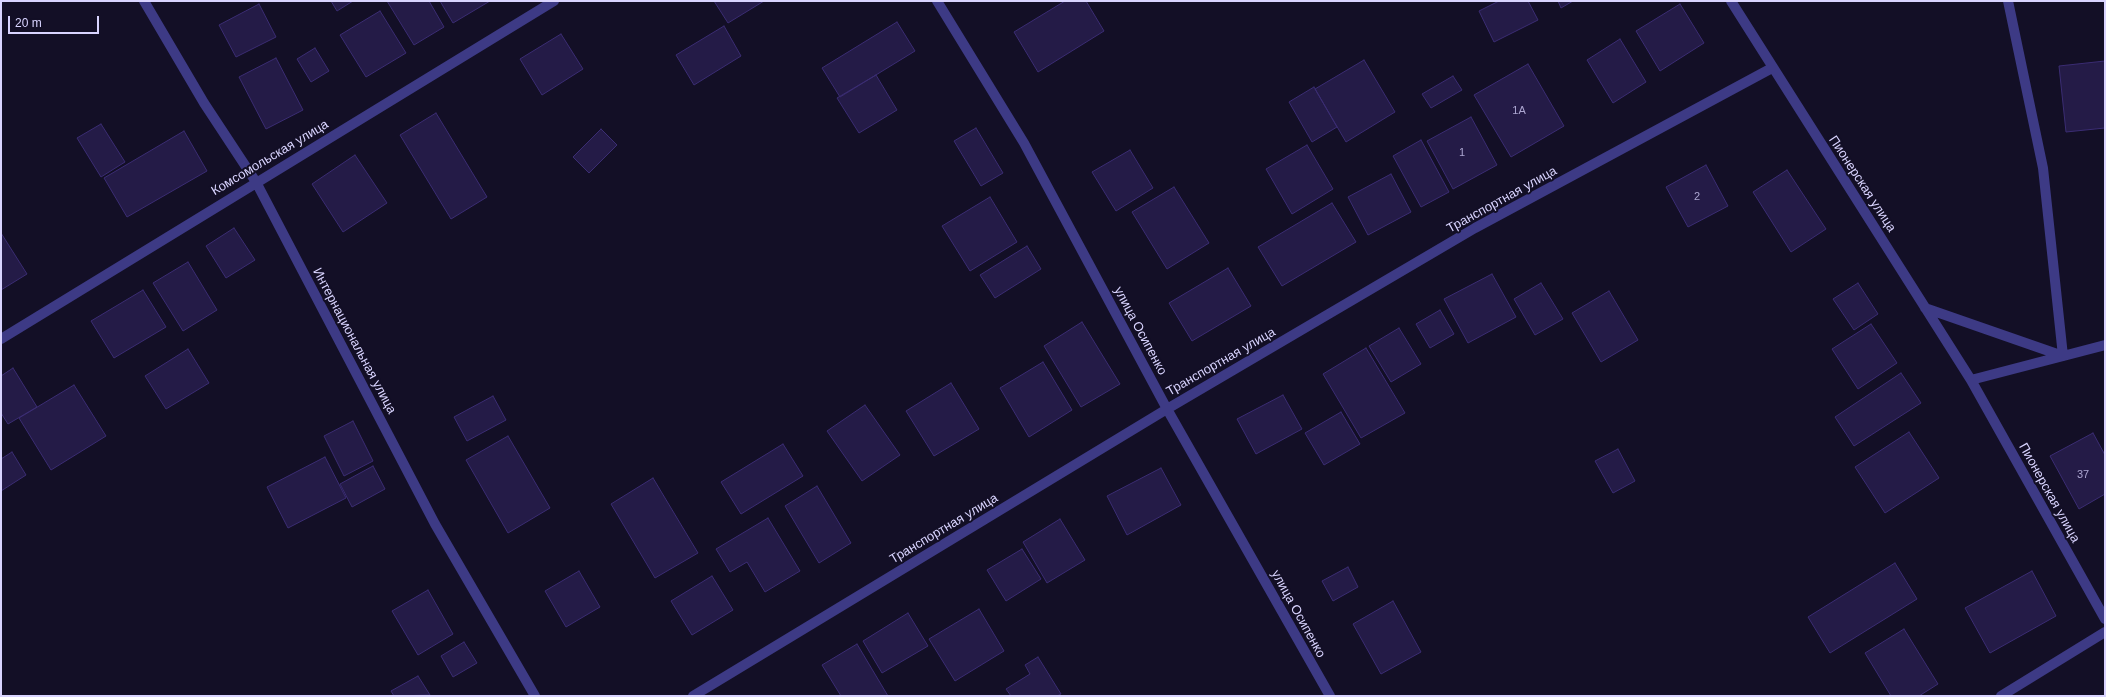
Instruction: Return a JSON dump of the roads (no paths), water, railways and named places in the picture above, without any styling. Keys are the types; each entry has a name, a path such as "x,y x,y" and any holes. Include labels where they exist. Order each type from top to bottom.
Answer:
{"street":[{"name":"Интернациональная улица","path":"144,1 204,103 256,182 435,524 535,696"},
{"name":"Комсомольская улица","path":"1,339 554,1"},
{"name":"улица Осипенко","path":"937,1 1024,144 1167,409 1330,696"},
{"name":"Пионерская улица","path":"1731,1 1772,68 1972,380 2105,619"},
{"path":"2008,1 2043,168 2063,356"},
{"name":"Транспортная улица","path":"693,696 1167,409 1475,228 1772,68"},
{"path":"1925,308 2063,356"},
{"path":"1972,380 2105,345"},
{"path":"2002,696 2105,632"}]}
